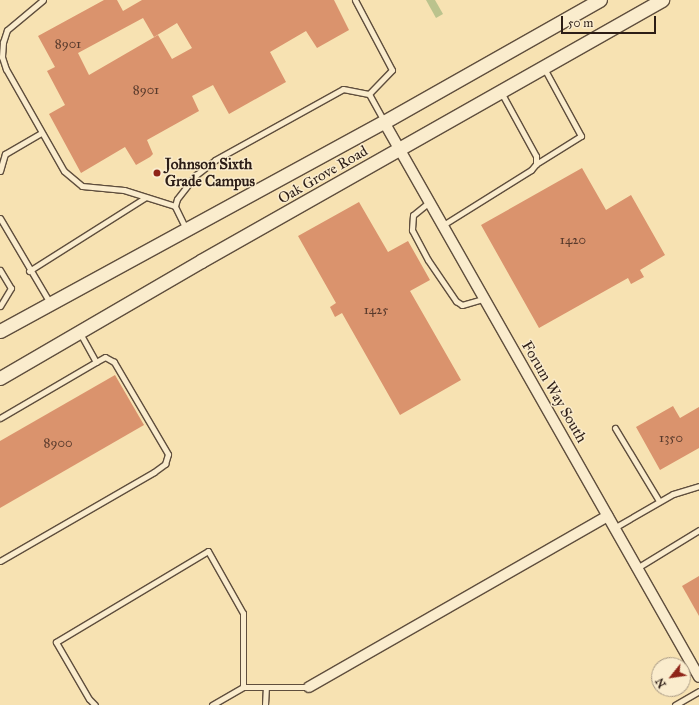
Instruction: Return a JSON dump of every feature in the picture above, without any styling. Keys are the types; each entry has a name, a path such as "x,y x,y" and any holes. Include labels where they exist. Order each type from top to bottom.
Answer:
{"street":[{"name":"Oak Grove Road","path":"0,332 50,303 384,122 600,0"},
{"name":"Oak Grove Road","path":"0,378 80,333 201,261 662,0"},
{"name":"Forum Way South","path":"384,122 428,203 697,670"},
{"path":"309,687 607,516"}],"lane":[{"path":"43,0 7,30 3,42 2,57 6,69 41,133 64,171 82,186 124,190 175,206"},
{"path":"355,0 392,70 369,94"},
{"path":"442,226 531,170 536,164 582,136 544,67"},
{"path":"186,229 175,206 177,199 196,175 216,160 343,90 369,94"},
{"path":"501,92 536,156 536,164"},
{"path":"369,94 384,122"},
{"path":"0,171 6,154 41,133"},
{"path":"30,271 146,197"},
{"path":"428,203 413,215 412,230 428,260 456,301 462,305 483,299"},
{"path":"0,218 50,303"},
{"path":"0,270 11,288 0,306"},
{"path":"80,333 96,362"},
{"path":"0,418 105,357 114,362 163,442 168,454 164,464 0,561"},
{"path":"616,428 659,501"},
{"path":"614,528 672,494 699,486"},
{"path":"637,568 699,530"},
{"path":"95,705 89,699 56,642 208,551 243,613 243,687"},
{"path":"212,705 243,687 309,687"},
{"path":"265,705 266,687"},
{"path":"675,705 699,691"}],"green space":[{"path":"426,0 435,0 443,14 436,18"}],"building":[{"path":"104,0 117,0 123,11 142,0 334,0 349,30 317,48 306,31 270,52 286,82 229,114 213,85 192,96 199,111 147,140 153,154 150,157 136,165 125,147 81,173 49,114 65,105 47,71 55,67 38,36","holes":["143,18 154,37 177,23 192,48 172,59 158,35 89,75 78,53"]},
{"path":"582,168 606,210 631,195 665,255 640,270 644,277 631,284 628,278 539,328 481,225"},
{"path":"359,202 388,252 408,241 430,280 410,291 461,380 400,415 342,313 335,317 330,307 336,303 298,236"},
{"path":"115,375 144,425 0,508 0,441"},
{"path":"673,406 680,418 699,407 699,448 660,470 636,427"},
{"path":"699,576 699,616 682,586"}],"place":[{"name":"Johnson Sixth Grade Campus","path":"157,173"}]}
